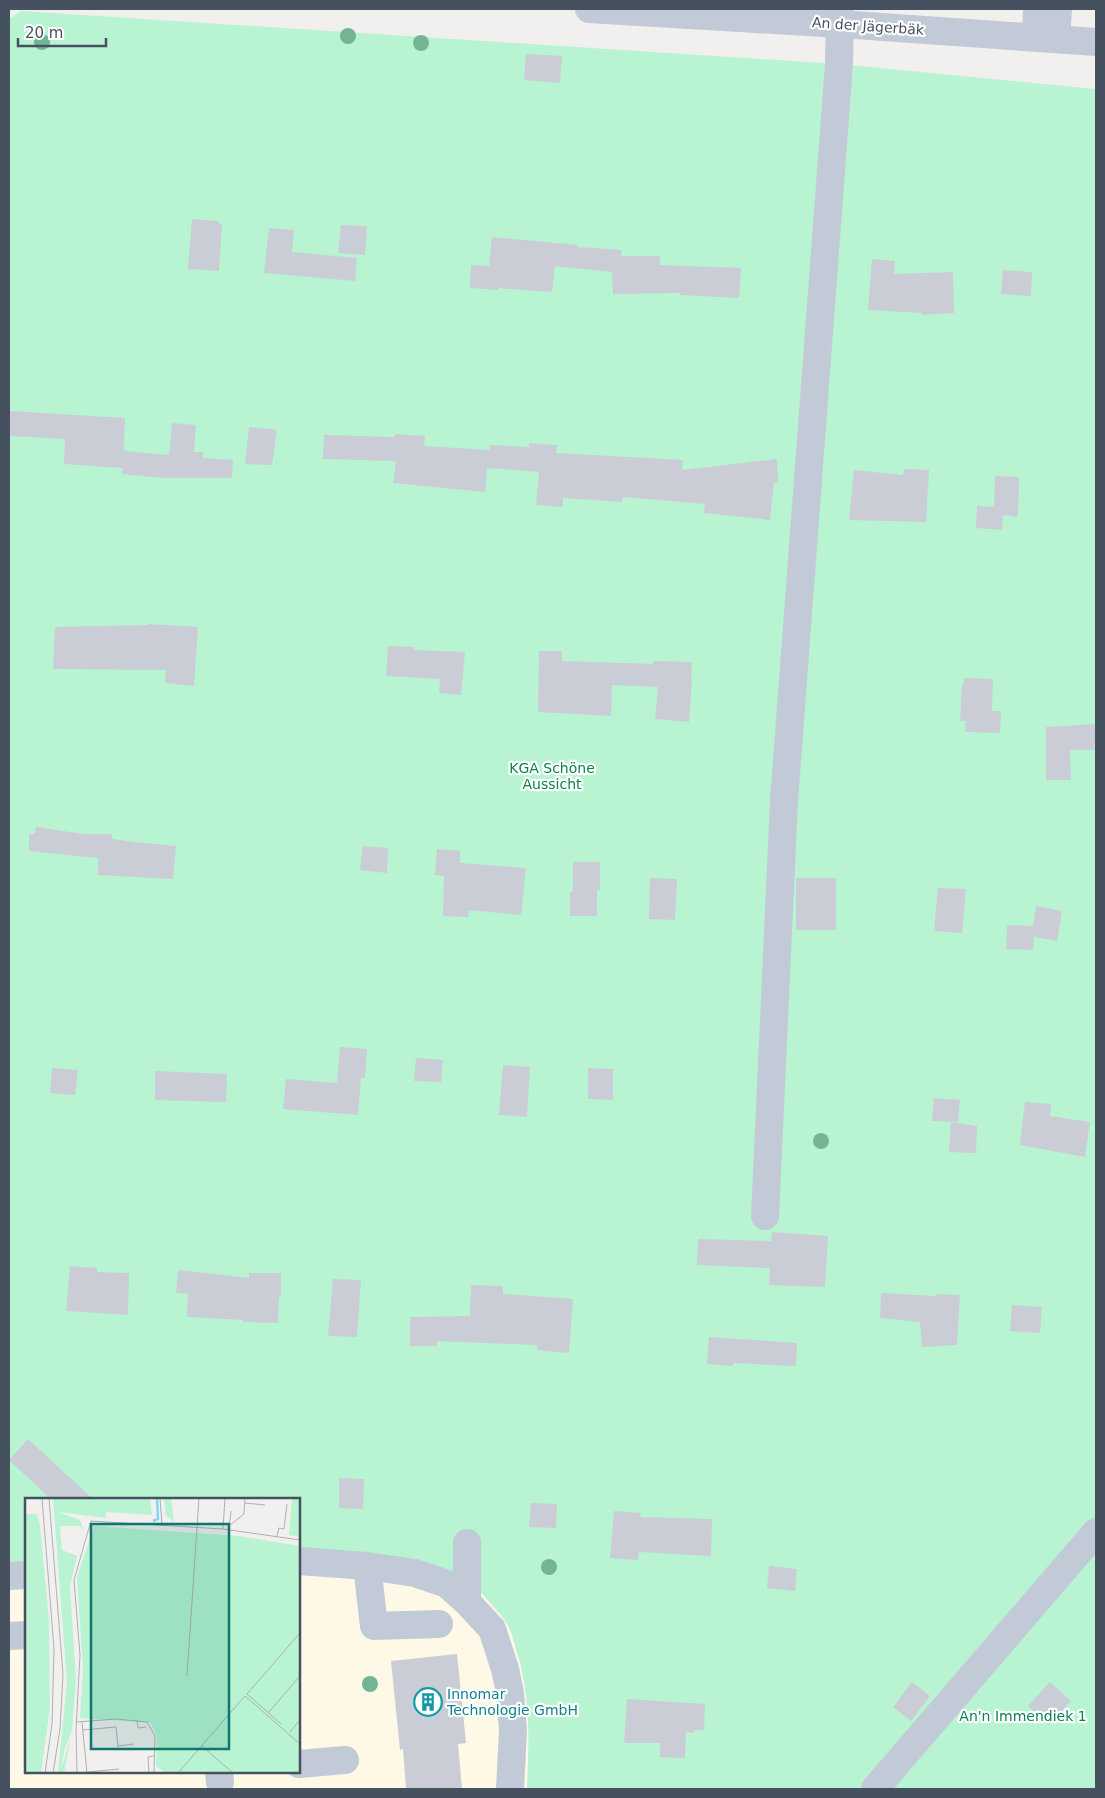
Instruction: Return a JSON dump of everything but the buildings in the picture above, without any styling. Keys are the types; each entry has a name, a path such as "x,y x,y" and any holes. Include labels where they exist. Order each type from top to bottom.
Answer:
{"street":[{"name":"An der Jägerbäk","path":"589,9 840,16 1096,42"},
{"path":"1037,9 1046,38"},
{"path":"1046,38 1058,9"},
{"path":"765,1216 784,800 839,64 840,16"},
{"path":"889,1784 1096,1532"},
{"path":"467,1543 467,1602"},
{"path":"300,1561 367,1566 415,1573 447,1584 492,1629 505,1669 510,1693 513,1730 510,1789"},
{"path":"367,1566 374,1626 440,1624"},
{"path":"9,1576 25,1574"},
{"path":"9,1636 25,1635"},
{"path":"300,1764 345,1760"}],"shaded area":[{"path":"300,1552 477,1588 508,1626 521,1665 527,1701 529,1738 527,1789 9,1789 9,1563 25,1562 25,1773 300,1773"}],"green space":[{"name":"KGA Schöne Aussicht","path":"21,11 839,64 1096,89 1096,1789 861,1789 989,1641 859,1789 527,1789 527,1701 521,1666 512,1634 502,1616 477,1588 300,1552 300,1498 25,1498 25,1562 9,1563 9,19"}],"place":[{"name":"Innomar Technologie GmbH","path":"428,1702"}],"park label":[{"name":"An'n Immendiek 1","path":"1023,1716"}]}
